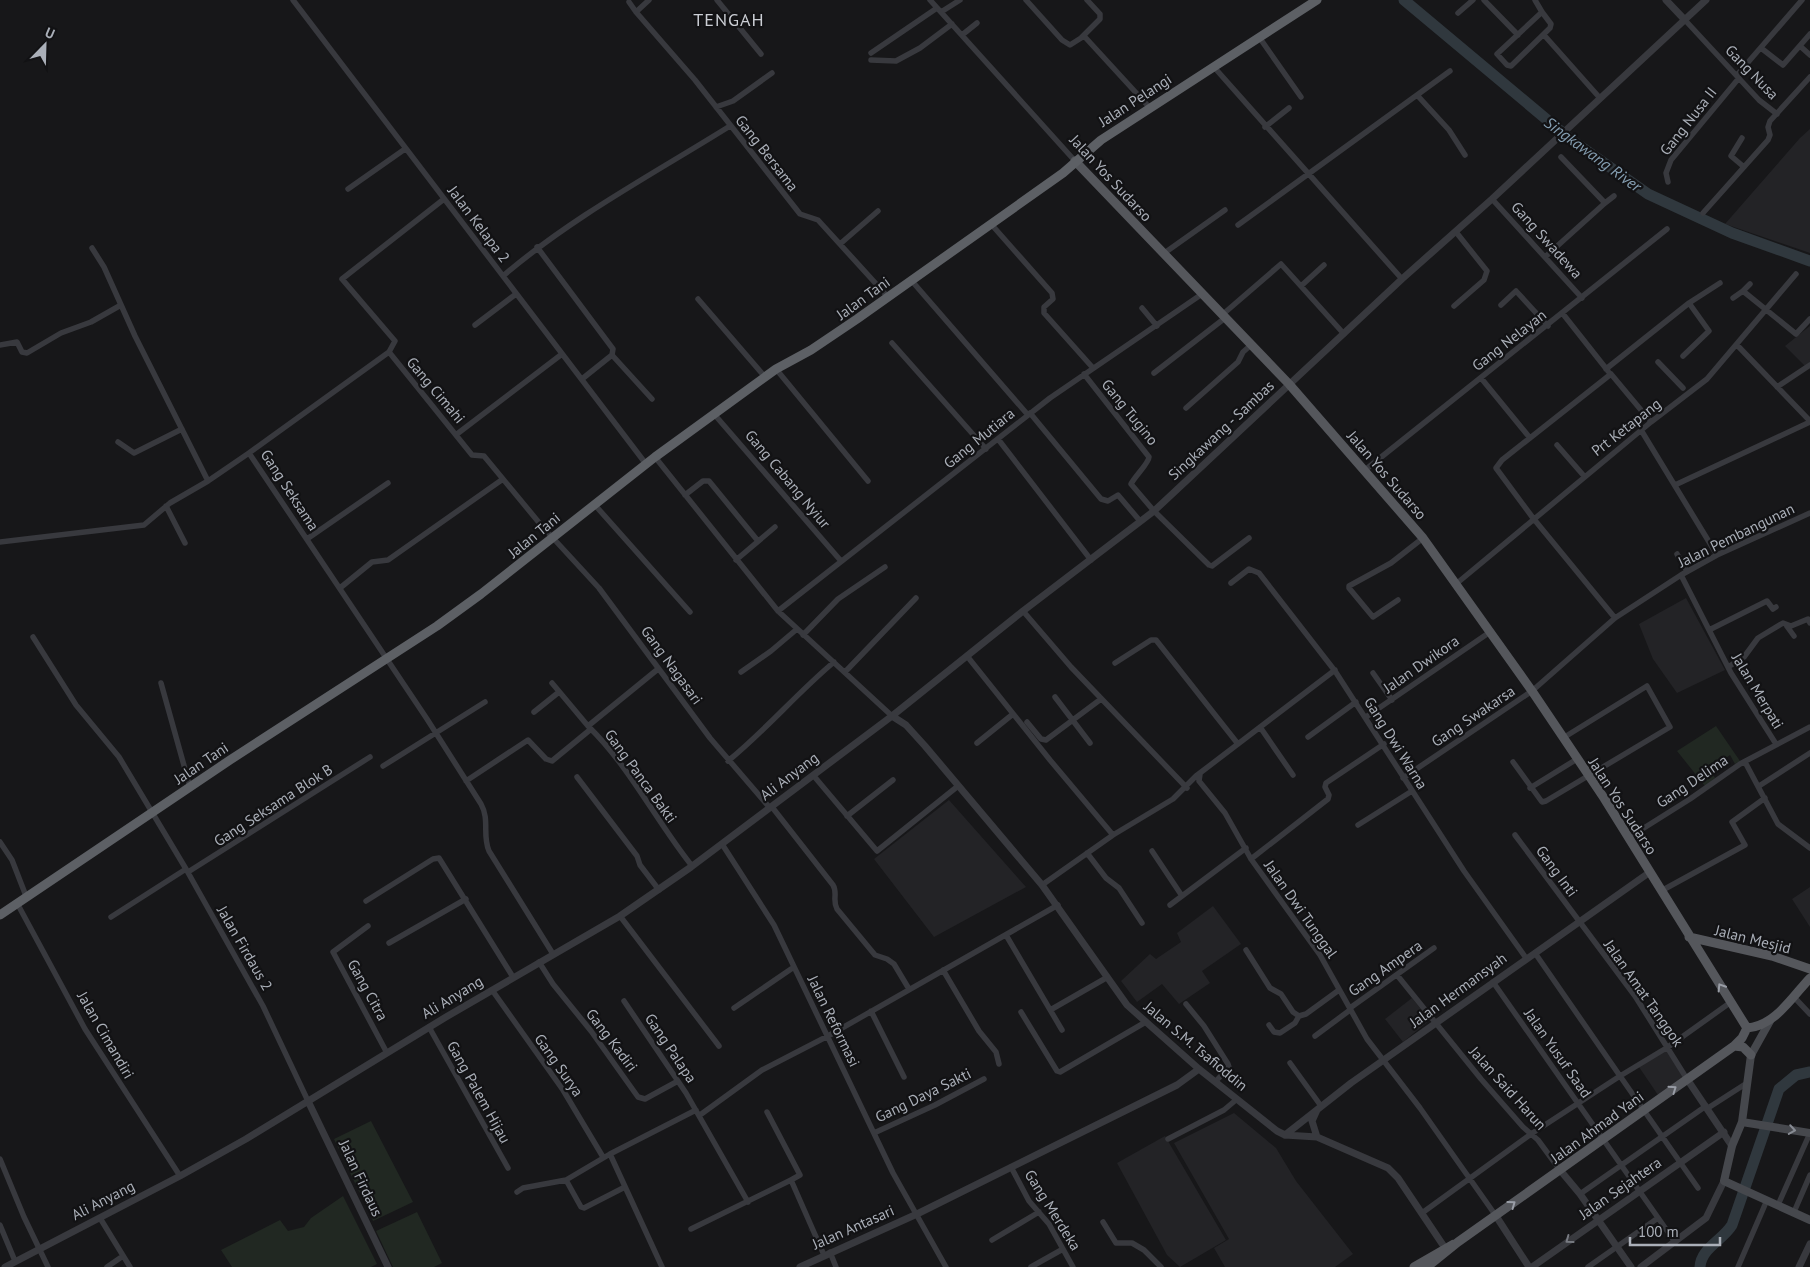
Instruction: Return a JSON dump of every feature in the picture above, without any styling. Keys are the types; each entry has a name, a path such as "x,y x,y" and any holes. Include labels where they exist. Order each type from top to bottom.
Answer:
{"highway":[{"path":"1213,66 1317,0"},
{"name":"Jalan Pelangi","path":"1075,161 1101,140 1213,66"},
{"name":"Jalan Tani","path":"0,915 190,787 387,660 481,594 655,457 764,377 830,339 1063,173 1075,161"}],"main road":[{"name":"Jalan Yos Sudarso","path":"1075,161 1289,384 1422,538 1577,758 1747,1028"},
{"name":"Jalan Mesjid","path":"1689,937 1772,956 1810,969"},
{"path":"1702,954 1714,943"},
{"path":"1810,978 1770,1021 1751,1055 1742,1122 1732,1146 1724,1181 1810,1220"},
{"path":"1747,1028 1755,1028 1770,1021"},
{"name":"Jalan Ahmad Yani","path":"1458,1242 1734,1046 1742,1038 1747,1028"},
{"path":"1734,1046 1743,1047 1751,1055"},
{"path":"1742,1122 1810,1133"},
{"path":"1414,1267 1458,1242"},
{"path":"1427,1267 1449,1252 1458,1242"}],"street":[{"path":"636,12 649,0"},
{"path":"717,0 761,54"},
{"name":"Jalan Yos Sudarso","path":"930,0 1075,161"},
{"path":"870,52 939,10 960,0"},
{"path":"1026,0 1067,44 1073,44 1084,36 1101,16 1087,0"},
{"path":"1458,13 1473,0"},
{"path":"1484,0 1518,34"},
{"path":"1535,0 1551,24 1544,35 1509,66 1498,54 1542,12"},
{"path":"1666,0 1684,20"},
{"name":"Singkawang - Sambas","path":"892,716 1023,611 1154,511 1402,279 1492,199 1599,97 1706,0"},
{"name":"Gang Nusa II","path":"1668,182 1666,173 1671,160 1802,0"},
{"name":"Jalan Kelapa 2","path":"296,1 404,149 646,464"},
{"name":"Gang Bersama","path":"628,2 716,107 800,214 818,220 888,297"},
{"name":"Gang Nusa","path":"1684,20 1760,100 1776,114 1768,127 1770,138 1702,213"},
{"path":"962,35 977,23"},
{"path":"871,60 896,61 920,48 952,24"},
{"path":"1761,48 1784,65 1810,34"},
{"path":"1544,35 1599,97"},
{"path":"1084,36 1150,108"},
{"path":"1259,37 1301,96"},
{"path":"1800,46 1810,55"},
{"path":"1213,66 1265,127 1402,279"},
{"path":"1238,225 1450,71"},
{"path":"716,107 733,102 772,73"},
{"path":"1776,114 1810,78"},
{"path":"1418,95 1454,136 1465,155"},
{"path":"1265,127 1289,108"},
{"path":"503,276 537,247 730,126"},
{"path":"1742,138 1731,156 1744,167"},
{"path":"348,189 404,149"},
{"path":"1562,157 1605,203"},
{"path":"1545,257 1614,196"},
{"name":"Gang Cimahi","path":"444,199 342,279 395,341 389,352 425,398 457,434 472,455 484,456 552,538"},
{"name":"Gang Swadewa","path":"1492,199 1582,298"},
{"path":"1163,254 1226,210"},
{"path":"840,244 878,211"},
{"path":"991,224 1052,292 1053,299 1044,307 1044,313 1093,368"},
{"name":"Gang Nelayan","path":"1365,470 1548,326 1667,229"},
{"path":"1454,306 1484,280 1487,271 1456,232"},
{"path":"537,247 612,347 612,355 652,399"},
{"path":"92,248 104,267 121,306 208,481"},
{"path":"1154,373 1223,317 1281,264 1344,334"},
{"path":"1301,286 1324,265"},
{"name":"Prt Ketapang","path":"1456,584 1686,392 1707,379 1737,346 1796,274"},
{"path":"911,280 1101,499 1106,502 1118,496 1140,521"},
{"path":"1606,369 1689,303 1720,283"},
{"path":"1733,298 1750,284"},
{"path":"1501,305 1516,291 1548,326"},
{"path":"1743,291 1796,334 1810,319"},
{"path":"475,324 516,294"},
{"name":"Gang Mutiara","path":"778,611 1029,414 1084,374 1202,294"},
{"path":"698,299 764,377"},
{"path":"1683,356 1709,331 1689,303"},
{"path":"0,345 17,342 22,352 28,353 65,332 91,322 121,306"},
{"path":"1142,308 1157,326"},
{"path":"1563,314 1651,422"},
{"path":"892,344 986,449"},
{"path":"1186,408 1238,362 1243,352 1251,345"},
{"path":"1675,485 1810,421 1737,346"},
{"name":"Gang Seksama","path":"389,352 249,453 466,781 486,814 485,837 489,851 553,954"},
{"path":"457,434 562,354"},
{"path":"582,380 612,355"},
{"path":"1658,362 1686,392"},
{"path":"1777,387 1810,365"},
{"path":"776,369 868,481"},
{"name":"Gang Tugino","path":"1084,374 1150,457 1148,462 1134,476 1131,484 1154,511"},
{"path":"1611,374 1502,460 1496,468 1533,518 1615,618"},
{"path":"1481,378 1530,438"},
{"name":"Gang Cabang Nyiur","path":"714,414 841,561"},
{"path":"118,442 134,453 182,429"},
{"path":"1642,430 1717,555"},
{"path":"998,439 1091,560"},
{"path":"1557,445 1584,476"},
{"path":"0,542 144,525 166,506 208,481 249,453"},
{"path":"655,457 778,611 892,716"},
{"path":"340,588 372,562 388,560 503,479"},
{"path":"684,495 703,481 709,481 758,541"},
{"path":"307,539 388,483"},
{"path":"594,504 690,612"},
{"path":"166,506 185,543"},
{"path":"1154,511 1212,566 1248,538"},
{"name":"Jalan Pembangunan","path":"1532,692 1615,618 1680,575 1717,555 1809,516"},
{"path":"736,560 775,527"},
{"name":"Gang Nagasari","path":"552,538 598,588 728,760 771,808 833,885 836,891 834,901 837,909 875,956 892,962 909,989"},
{"path":"1398,600 1373,617 1349,586 1391,563 1422,538"},
{"path":"1677,554 1687,571"},
{"path":"803,635 835,601 884,567"},
{"name":"Gang Dwi Warna","path":"1232,583 1249,569 1255,570 1335,670 1464,871 1526,958"},
{"name":"Jalan Merpati","path":"1680,575 1748,703 1776,744 1745,762"},
{"path":"845,672 916,598"},
{"path":"1709,630 1767,601 1773,609 1776,607"},
{"path":"1023,611 1071,668 1187,787"},
{"path":"1785,623 1791,626 1808,619 1810,623"},
{"path":"1785,623 1794,636"},
{"path":"1728,667 1744,657 1758,638 1785,623"},
{"path":"741,672 771,651 797,629"},
{"name":"Jalan Dwikora","path":"1366,717 1490,632"},
{"name":"Jalan Firdaus 2","path":"33,637 76,705 119,757 187,870 263,1006 308,1101"},
{"path":"1115,663 1151,640 1156,640 1238,744"},
{"path":"967,656 1113,835"},
{"path":"728,760 751,742 808,684 834,662"},
{"name":"Gang Panca Bakti","path":"658,669 589,728 635,785 673,842 692,866"},
{"path":"1042,885 1113,835 1155,811 1238,744 1335,670"},
{"path":"1373,673 1392,700"},
{"path":"161,683 190,787"},
{"path":"466,781 528,740 546,760 552,761 589,728 552,683"},
{"path":"1512,762 1542,802 1670,727 1647,686 1563,738"},
{"path":"534,712 559,692"},
{"name":"Gang Swakarsa","path":"1404,778 1532,692"},
{"path":"1054,697 1090,743"},
{"path":"1027,722 1044,741 1101,699"},
{"path":"384,766 485,702"},
{"path":"1308,737 1356,702"},
{"path":"977,743 1013,714"},
{"name":"Ali Anyang","path":"5,1267 180,1176 539,962 620,916 659,890 771,808 892,716"},
{"name":"Jalan S.M. Tsafioddin","path":"892,716 906,725 1042,885 1058,905 1106,978 1144,1023 1271,1127 1286,1134 1317,1137 1388,1168 1398,1178 1445,1248"},
{"path":"1260,727 1293,775"},
{"path":"1776,744 1810,727"},
{"path":"1251,860 1328,799 1329,795 1324,787 1326,783 1384,744"},
{"path":"1759,786 1810,753"},
{"name":"Gang Seksama Blok B","path":"111,917 370,757"},
{"path":"1530,788 1577,758"},
{"path":"1745,762 1781,827 1810,848"},
{"name":"Gang Delima","path":"1628,838 1745,762"},
{"path":"1187,787 1199,781 1200,774"},
{"path":"813,775 877,850 958,786"},
{"path":"577,777 637,856 640,865 659,890"},
{"path":"847,816 893,780"},
{"name":"Jalan Dwi Tunggal","path":"1199,781 1213,797 1246,848 1251,860 1320,955 1350,1009 1383,1061 1420,1108 1496,1216"},
{"path":"1358,825 1412,791"},
{"path":"1661,891 1745,845 1732,822 1765,798"},
{"name":"Gang Inti","path":"1515,835 1579,922"},
{"path":"0,842 12,860 26,896"},
{"name":"Jalan Reformasi","path":"722,844 774,925 874,1133 946,1267"},
{"path":"1170,905 1246,848"},
{"path":"1152,852 1182,896"},
{"path":"1087,853 1106,878 1119,888 1142,923"},
{"path":"366,901 436,857 441,860 514,977"},
{"name":"Jalan Hermansyah","path":"1286,1134 1320,1107 1526,958 1650,872"},
{"path":"389,943 466,899"},
{"name":"Jalan Cimandiri","path":"17,903 85,1029 180,1176"},
{"path":"516,1192 523,1188 566,1180 603,1157 698,1113 762,1070 828,1036 1058,905"},
{"path":"620,916 719,1046"},
{"name":"Jalan Amat Tanggok","path":"1579,922 1634,996 1668,1046 1687,1079"},
{"name":"Gang Citra","path":"368,926 333,952 387,1052"},
{"path":"1006,935 1062,1030"},
{"name":"Gang Ampera","path":"1315,1036 1434,948"},
{"path":"1246,950 1270,988 1281,994 1293,1012 1299,1016"},
{"path":"1535,953 1698,1188"},
{"name":"Gang Kadiri","path":"539,962 552,984 592,1031 638,1097 645,1099 678,1081"},
{"path":"734,1008 794,967"},
{"path":"943,970 979,1030 996,1052 999,1064"},
{"name":"Jalan Said Harun","path":"1397,975 1522,1127 1538,1140 1560,1170"},
{"path":"1052,1008 1106,978"},
{"name":"Jalan Yusuf Saad","path":"1493,982 1675,1242"},
{"name":"Gang Surya","path":"492,990 562,1090 603,1157"},
{"path":"1269,1025 1274,1032 1280,1033 1295,1023 1299,1016 1306,1014 1339,990"},
{"path":"1794,996 1810,1014"},
{"name":"Gang Palapa","path":"624,1000 698,1113 748,1202"},
{"path":"1422,1213 1531,1134 1578,1102 1668,1046 1731,1002"},
{"path":"1186,1004 1204,1026 1228,1064 1229,1067 1216,1081"},
{"path":"871,1011 904,1077"},
{"path":"1021,1012 1054,1067 1060,1072 1144,1023"},
{"name":"Gang Palem Hijau","path":"429,1027 508,1168"},
{"path":"1290,1063 1320,1107 1312,1122 1317,1137"},
{"name":"Jalan Antasari","path":"800,1267 917,1214 1182,1082 1199,1069"},
{"path":"1687,1079 1732,1146"},
{"name":"Gang Daya Sakti","path":"874,1133 984,1080"},
{"path":"1580,1194 1707,1107 1747,1083"},
{"path":"1168,1139 1224,1110 1237,1099"},
{"name":"Jalan Firdaus","path":"308,1101 386,1266"},
{"path":"691,1229 800,1175 766,1112"},
{"name":"Jalan Sejahtera","path":"1531,1267 1724,1132"},
{"path":"1778,1205 1810,1133"},
{"path":"610,1154 662,1267"},
{"path":"0,1159 48,1267"},
{"name":"Gang Merdeka","path":"1011,1167 1029,1201 1049,1224 1074,1267"},
{"path":"1560,1170 1580,1194 1631,1267"},
{"path":"1794,1212 1810,1175"},
{"path":"566,1180 581,1207 584,1208 625,1187"},
{"path":"792,1180 827,1254 836,1267"},
{"path":"1641,1267 1706,1218 1724,1181"},
{"path":"1738,1267 1767,1200"},
{"path":"992,1240 1039,1212"},
{"path":"1496,1216 1531,1267"},
{"path":"100,1218 130,1267"},
{"path":"1588,1267 1658,1218"},
{"path":"1103,1222 1116,1243 1132,1244 1144,1250 1161,1267"},
{"path":"0,1225 15,1261"},
{"path":"1800,1267 1810,1244"},
{"path":"1031,1267 1063,1249"},
{"path":"107,1267 123,1256"}],"shaded area":[{"path":"1810,129 1810,253 1725,224 1800,138"},
{"path":"1810,326 1810,362 1805,366 1785,346"},
{"path":"1686,598 1725,670 1677,693 1653,659 1639,624"},
{"path":"1716,726 1740,761 1735,764 1730,755 1710,769 1715,778 1705,786 1677,751"},
{"path":"949,800 1026,887 934,937 874,859"},
{"path":"1810,887 1810,927 1792,899"},
{"path":"1213,906 1241,944 1202,971 1210,983 1179,1004 1162,984 1137,1002 1121,981 1150,954 1156,959 1181,942 1177,933"},
{"path":"1412,998 1430,1020 1403,1042 1385,1019"},
{"path":"1665,1048 1685,1076 1658,1095 1639,1067"},
{"path":"1234,1113 1276,1148 1296,1181 1353,1254 1335,1267 1225,1267 1214,1248 1229,1239 1174,1143"},
{"path":"371,1121 413,1202 373,1221 334,1139"},
{"path":"1165,1136 1226,1240 1180,1267 1167,1255 1117,1163"},
{"path":"343,1196 377,1264 371,1267 232,1267 221,1250 280,1220 288,1231 304,1227 311,1218"},
{"path":"417,1212 442,1263 434,1267 393,1267 376,1231"}],"waterway":[{"name":"Singkawang River","path":"1404,0 1570,139 1648,194 1732,233 1810,261"},
{"name":"Singkawang River","path":"1700,1267 1704,1255 1732,1225 1779,1089 1796,1075 1810,1072"}],"district":[{"name":"TENGAH","path":"729,19"}]}
